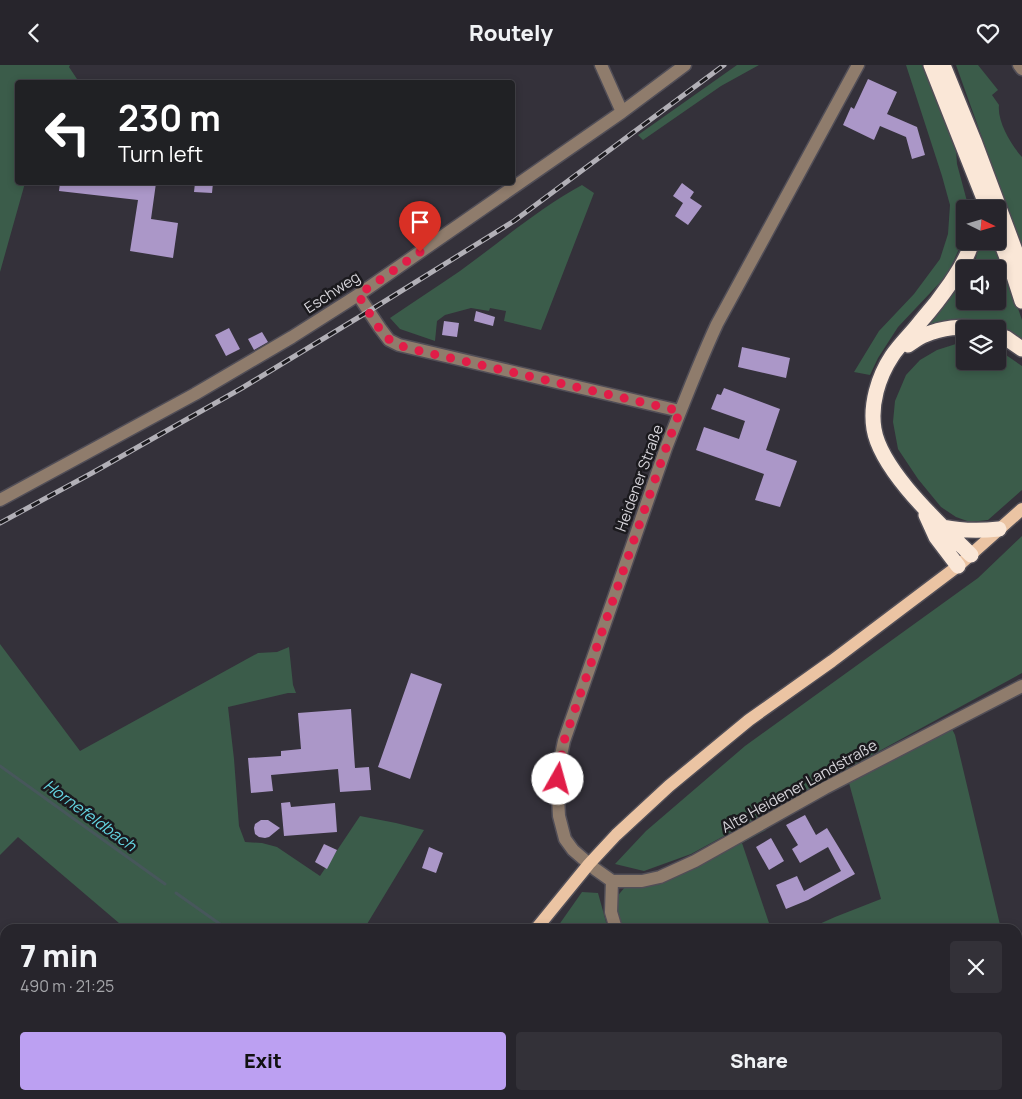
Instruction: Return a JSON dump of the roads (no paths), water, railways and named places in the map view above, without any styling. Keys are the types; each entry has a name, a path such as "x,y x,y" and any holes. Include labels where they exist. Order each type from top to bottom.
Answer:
{"highway":[{"path":"931,65 985,200"},
{"path":"943,65 1022,269"},
{"path":"964,147 976,200"},
{"path":"970,250 962,265 934,307 892,356 883,373 876,394 873,413 874,431 881,450 890,465 921,504 971,555"},
{"path":"1004,250 1022,301"},
{"path":"892,356 923,335 956,328"},
{"path":"1006,338 1022,349"},
{"path":"921,504 936,537 958,566"},
{"path":"943,527 976,531 999,529"}],"main road":[{"path":"540,924 589,864 644,808 749,720 832,661 958,566 1022,509"}],"street":[{"path":"601,65 622,112"},
{"name":"Eschweg","path":"0,500 195,394 292,337 358,295 622,112 685,65"},
{"name":"Heidener Straße","path":"589,864 572,850 565,839 560,822 558,779 564,741 666,448 698,366 717,325 858,65"},
{"path":"1019,65 1022,69"},
{"path":"358,295 389,340 399,345 680,411"},
{"name":"Alte Heidener Landstraße","path":"612,881 642,881 660,877 696,861 825,788 1022,686"},
{"path":"589,864 612,881 611,912 615,924"}],"waterway":[{"name":"Hornefeldbach","path":"0,766 165,884"},
{"name":"Hornefeldbach","path":"176,893 220,924"}],"railway":[{"path":"0,523 242,388 514,221 724,65"}]}
